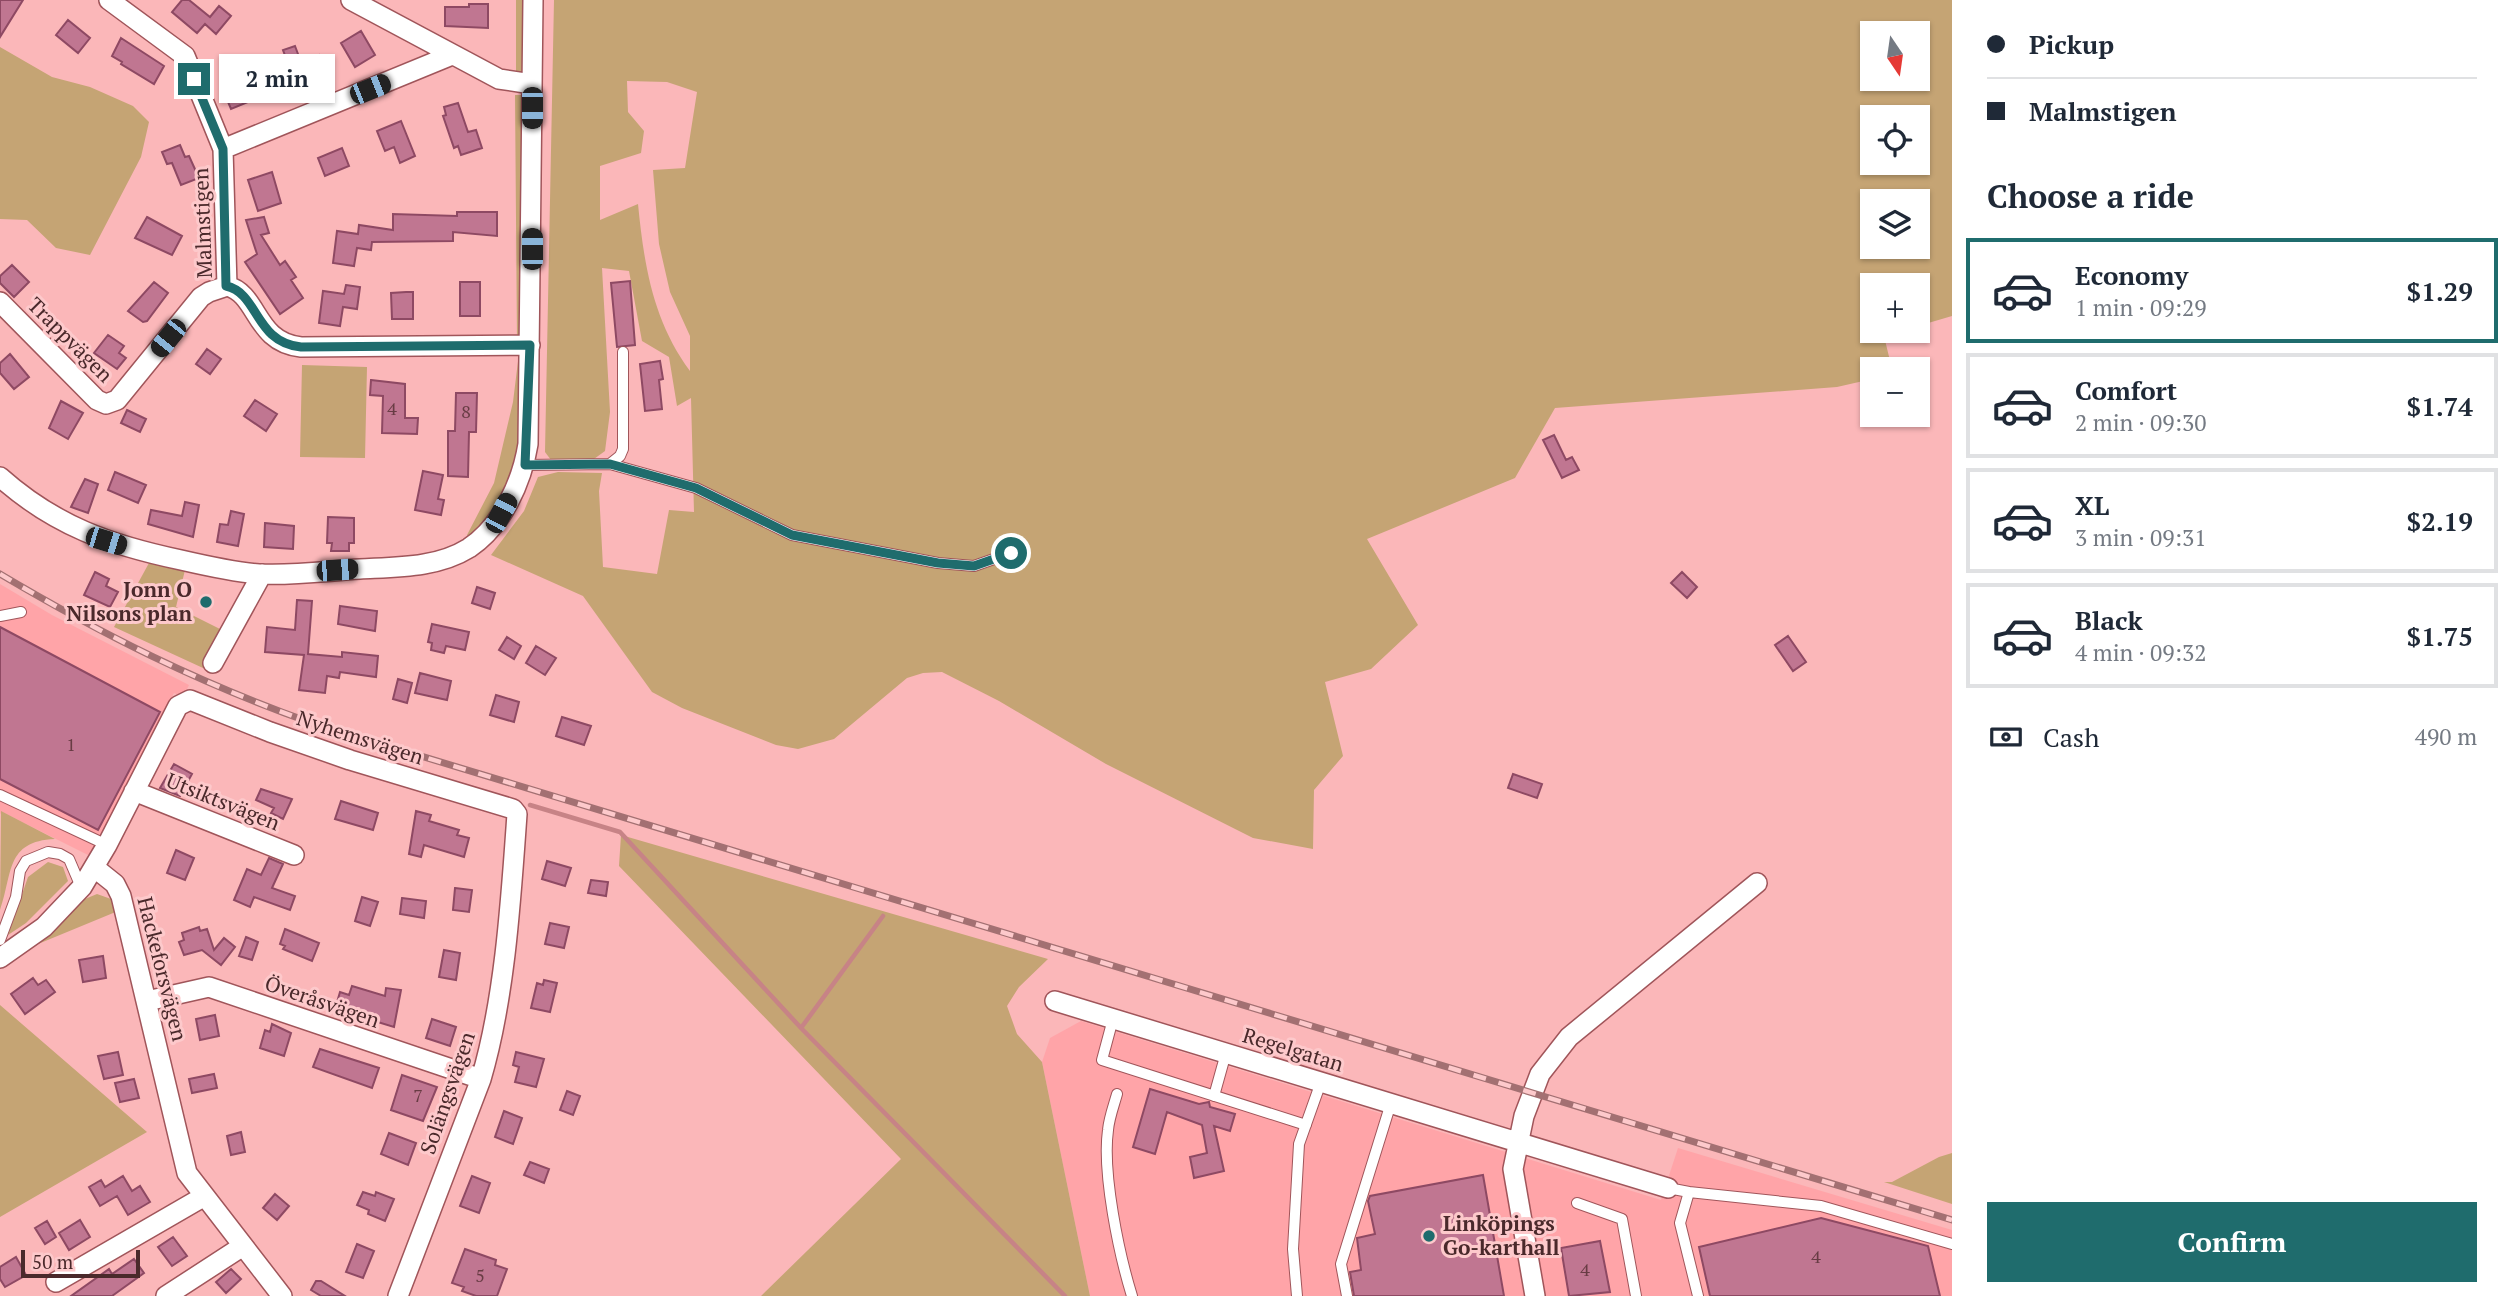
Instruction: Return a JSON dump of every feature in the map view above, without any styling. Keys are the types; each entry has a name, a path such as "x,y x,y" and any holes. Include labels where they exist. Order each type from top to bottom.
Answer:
{"street":[{"name":"Malmstigen","path":"109,0 185,56 223,149 226,286 239,291 272,337 291,346 530,345"},
{"path":"351,0 499,79 532,84"},
{"path":"0,477 51,516 106,541 228,570 262,574 415,565 457,554 470,547 491,528 525,465 530,345 533,0"},
{"path":"223,149 452,55"},
{"name":"Trappvägen","path":"0,302 97,400 106,404 117,400 201,297 226,286"},
{"path":"213,663 262,574"},
{"name":"Nyhemsvägen","path":"134,791 178,706 190,700 351,760 506,804 517,814"},
{"path":"0,958 52,919 82,887 134,791"},
{"name":"Utsiktsvägen","path":"134,791 294,855"},
{"name":"Solängsvägen","path":"398,1296 481,1080 496,1023 517,814"},
{"name":"Hackeforsvägen","path":"94,868 115,884 121,896 187,1173 282,1296"},
{"path":"1535,1296 1514,1181 1514,1156 1532,1092 1540,1074 1569,1037 1758,883"},
{"name":"Överåsvägen","path":"147,1000 208,987 481,1080"},
{"name":"Regelgatan","path":"1055,1001 1668,1188"},
{"path":"56,1282 203,1196"},
{"path":"166,1296 243,1246"}],"lane":[{"path":"610,464 620,456 623,449 623,352"},
{"path":"525,465 610,464 696,488 792,535 962,565 988,563 1011,553"},
{"path":"0,616 21,612"},
{"path":"0,795 107,845"},
{"path":"0,940 16,897 20,871 26,861 48,852 60,854 69,859 82,887"},
{"path":"1113,1019 1102,1060 1306,1125"},
{"path":"1214,1096 1226,1053"},
{"path":"1297,1296 1293,1249 1299,1144 1321,1082"},
{"path":"1117,1094 1107,1131 1110,1182 1123,1265 1132,1296"},
{"path":"1347,1296 1341,1264 1391,1103"},
{"path":"1668,1188 1821,1206 1952,1244"},
{"path":"1689,1192 1681,1223 1698,1296"},
{"path":"1577,1203 1622,1219 1636,1296"}],"shaded area":[{"path":"516,0 528,0 524,71 516,73"},
{"path":"554,0 1952,0 1952,316 1930,322 1930,273 1860,273 1860,343 1886,343 1889,357 1860,357 1860,382 1837,387 1555,408 1515,478 1367,539 1418,625 1371,669 1325,682 1343,756 1314,790 1313,849 1253,838 1106,764 999,701 942,672 923,673 907,678 834,739 798,749 776,745 682,708 652,692 583,596 491,555 524,511 538,477 558,472 602,473 599,491 603,567 657,574 669,510 694,512 691,398 677,406 669,357 642,341 629,271 602,268 610,412 605,451 594,459 551,460 545,452","holes":["627,81 667,82 697,92 685,168 653,170 659,244 670,292 690,336 690,371 667,332 652,292 643,249 638,204 600,220 600,166 641,153 644,131 628,112"]},
{"path":"0,47 52,77 90,87 133,106 149,122 141,157 90,255 56,248 27,220 0,219"},
{"path":"515,95 525,95 525,339 517,341"},
{"path":"526,352 516,468 487,522 470,538 467,535 494,483 513,402 519,353"},
{"path":"302,365 367,367 365,458 300,457"},
{"path":"149,563 185,570 176,607 224,631 211,660 203,668 114,627"},
{"path":"0,584 52,615 189,685 183,697 174,693 90,856 2,812 0,814"},
{"path":"1,811 55,839 39,841 19,853 10,872 0,910"},
{"path":"621,835 1048,959 1019,987 1007,1006 1017,1034 1042,1062 1090,1296 761,1296 901,1159 619,866"},
{"path":"48,862 63,867 68,881 26,923 8,935 28,877"},
{"path":"97,894 111,899 118,911 38,944 85,899"},
{"path":"0,1005 147,1132 0,1217"},
{"path":"1081,1021 1661,1200 1678,1148 1952,1230 1952,1296 1090,1296 1042,1062 1050,1038"},
{"path":"1952,1153 1952,1204 1884,1182 1892,1182"}],"building":[{"path":"0,0 23,0 0,37"},
{"path":"182,0 189,0 210,17 219,6 231,16 216,34 205,24 197,33 172,12"},
{"path":"469,4 488,4 488,28 445,26 445,7 469,7"},
{"path":"68,20 90,38 78,53 56,35"},
{"path":"361,31 375,55 355,67 341,43"},
{"path":"121,38 164,66 154,84 112,56"},
{"path":"295,46 301,62 319,55 326,74 296,85 283,50"},
{"path":"248,80 255,99 231,109 223,90"},
{"path":"458,103 468,132 476,130 482,148 461,155 458,146 454,148 443,116 446,115 444,107"},
{"path":"401,121 415,156 400,163 394,147 385,151 377,131"},
{"path":"180,145 185,157 189,156 199,178 181,185 172,163 167,164 162,152"},
{"path":"342,148 349,166 325,176 318,158"},
{"path":"272,172 281,203 258,211 248,180"},
{"path":"457,212 497,212 497,236 453,232 453,241 372,242 371,250 357,248 354,266 333,263 337,231 358,234 359,225 393,230 393,214 457,216"},
{"path":"147,217 182,236 172,255 135,238"},
{"path":"264,217 269,233 261,235 280,265 285,261 296,277 291,280 303,298 280,314 245,262 257,254 246,220"},
{"path":"12,265 29,282 14,297 0,283 0,276"},
{"path":"630,281 635,345 617,347 611,283"},
{"path":"154,282 168,293 147,321 143,322 128,311"},
{"path":"460,282 480,282 480,316 460,316"},
{"path":"346,285 360,287 357,309 343,307 340,326 319,323 323,291 344,294"},
{"path":"413,292 413,319 392,319 391,293"},
{"path":"108,335 124,346 119,353 126,358 117,369 94,353"},
{"path":"207,349 221,359 210,374 196,364"},
{"path":"10,354 29,377 14,389 0,373 0,363"},
{"path":"660,361 663,379 659,380 662,409 645,411 640,364"},
{"path":"371,380 405,384 405,418 418,418 417,434 382,433 383,396 370,395"},
{"path":"456,393 477,393 476,432 469,432 468,477 448,476 448,431 455,431"},
{"path":"255,400 277,414 266,431 244,416"},
{"path":"61,401 83,413 68,439 49,428"},
{"path":"127,410 146,419 140,432 121,423"},
{"path":"1554,435 1566,460 1572,457 1579,470 1562,478 1543,440"},
{"path":"423,471 443,475 438,499 444,500 441,515 415,510"},
{"path":"115,472 146,485 138,503 108,490"},
{"path":"85,479 98,484 88,513 71,507"},
{"path":"185,502 199,505 193,537 148,524 151,510 182,516"},
{"path":"231,511 244,514 238,546 217,542 220,524 228,525"},
{"path":"328,517 354,518 354,543 349,543 349,551 331,551 332,543 327,543"},
{"path":"265,523 294,526 293,549 264,547"},
{"path":"95,572 109,579 106,586 118,592 110,607 84,595"},
{"path":"1682,572 1697,587 1687,598 1671,583"},
{"path":"477,587 495,593 490,609 472,603"},
{"path":"297,600 312,601 308,654 342,657 342,652 378,656 376,677 340,672 339,678 327,676 325,693 299,690 304,655 265,652 267,627 295,630"},
{"path":"340,606 377,611 375,631 338,624"},
{"path":"432,624 469,632 465,650 446,646 444,653 431,650 432,643 428,642"},
{"path":"0,627 160,712 98,830 0,779"},
{"path":"1788,636 1806,662 1793,671 1775,645"},
{"path":"507,637 521,646 514,659 499,650"},
{"path":"536,646 556,658 545,675 526,663"},
{"path":"420,673 451,681 447,700 415,693"},
{"path":"398,679 412,683 407,703 393,699"},
{"path":"496,695 519,702 514,722 490,715"},
{"path":"562,717 591,726 584,745 556,736"},
{"path":"174,764 192,774 180,796 160,788"},
{"path":"1513,774 1542,784 1537,798 1508,788"},
{"path":"261,789 292,799 283,819 271,813 274,808 256,800"},
{"path":"341,801 378,813 373,830 335,819"},
{"path":"416,811 431,815 429,821 459,830 457,835 469,838 464,857 424,845 421,857 409,854"},
{"path":"176,850 194,858 185,880 167,873"},
{"path":"269,858 283,864 272,888 295,896 290,910 254,897 250,907 234,900 247,869 261,875"},
{"path":"547,861 571,868 565,886 542,879"},
{"path":"591,880 608,882 606,896 588,893"},
{"path":"455,888 472,890 469,912 453,910"},
{"path":"362,897 378,902 370,926 355,921"},
{"path":"402,898 426,901 424,918 400,914"},
{"path":"550,923 569,927 564,948 545,944"},
{"path":"199,927 200,931 207,929 214,950 224,938 235,947 221,965 202,950 184,955 179,942 184,940 182,933"},
{"path":"285,929 319,943 312,961 283,949 285,946 280,944"},
{"path":"246,937 258,942 252,960 239,956"},
{"path":"444,950 460,953 456,980 439,977"},
{"path":"103,956 106,978 83,982 79,960"},
{"path":"33,978 38,985 46,980 55,992 25,1014 11,994"},
{"path":"544,980 557,983 550,1012 531,1008 537,983 543,985"},
{"path":"352,986 385,996 386,988 401,990 394,1027 335,1009 340,992 349,995"},
{"path":"215,1015 219,1036 200,1040 196,1019"},
{"path":"432,1019 456,1027 450,1046 426,1038"},
{"path":"272,1024 291,1033 284,1056 260,1048 265,1030 270,1032"},
{"path":"320,1049 379,1068 372,1088 313,1067"},
{"path":"118,1052 123,1075 104,1079 98,1056"},
{"path":"516,1052 544,1059 536,1087 515,1082 519,1067 513,1065"},
{"path":"214,1074 217,1088 192,1093 189,1079"},
{"path":"402,1075 437,1087 423,1121 391,1110"},
{"path":"134,1079 139,1098 120,1102 115,1083"},
{"path":"1150,1089 1199,1104 1209,1102 1210,1107 1235,1114 1230,1131 1214,1126 1224,1171 1194,1178 1190,1157 1207,1153 1202,1125 1167,1112 1155,1154 1133,1147"},
{"path":"567,1091 580,1096 573,1115 560,1110"},
{"path":"504,1111 522,1118 513,1144 495,1137"},
{"path":"241,1132 245,1152 231,1155 227,1136"},
{"path":"389,1133 416,1143 408,1165 381,1154"},
{"path":"530,1162 549,1169 544,1183 524,1175"},
{"name":"Linköpings Go-karthall","path":"1483,1175 1504,1296 1354,1296 1350,1272 1361,1270 1357,1238 1375,1234 1368,1201 1370,1196"},
{"path":"123,1176 132,1191 140,1186 150,1202 128,1215 117,1196 100,1206 89,1187 101,1180 105,1187"},
{"path":"472,1176 490,1183 479,1213 460,1206"},
{"path":"363,1192 375,1196 376,1192 394,1199 385,1221 368,1214 369,1210 357,1205"},
{"path":"275,1194 289,1206 277,1220 263,1208"},
{"path":"1821,1218 1928,1246 1940,1296 1710,1296 1699,1247"},
{"path":"80,1220 90,1237 69,1250 59,1233"},
{"path":"47,1221 56,1237 45,1244 35,1228"},
{"path":"173,1237 187,1256 172,1266 158,1247"},
{"path":"1600,1241 1610,1292 1569,1296 1561,1248"},
{"path":"357,1244 374,1251 363,1278 346,1272"},
{"path":"465,1249 496,1260 495,1265 507,1269 497,1296 476,1296 462,1291 464,1287 452,1283"},
{"path":"16,1257 26,1275 5,1287 0,1279 0,1267"},
{"path":"134,1259 144,1273 112,1296 71,1296 109,1269 112,1274"},
{"path":"231,1269 241,1279 226,1293 216,1282"},
{"path":"316,1281 321,1281 345,1296 321,1296 311,1290"}],"waterway":[{"path":"530,805 620,832 801,1028 1065,1296"},
{"path":"801,1028 883,916"}],"railway":[{"path":"0,574 152,656 270,708 312,723 1952,1220"}],"place":[{"name":"Jonn O Nilsons plan","path":"206,602"},
{"name":"Linköpings Go-karthall","path":"1429,1236"}],"route":[{"path":"194,79 223,149 226,286 239,291 272,337 282,343 301,347 530,345 528,444 525,465 610,464 696,488 792,535 938,563 974,566 1011,553"}]}
